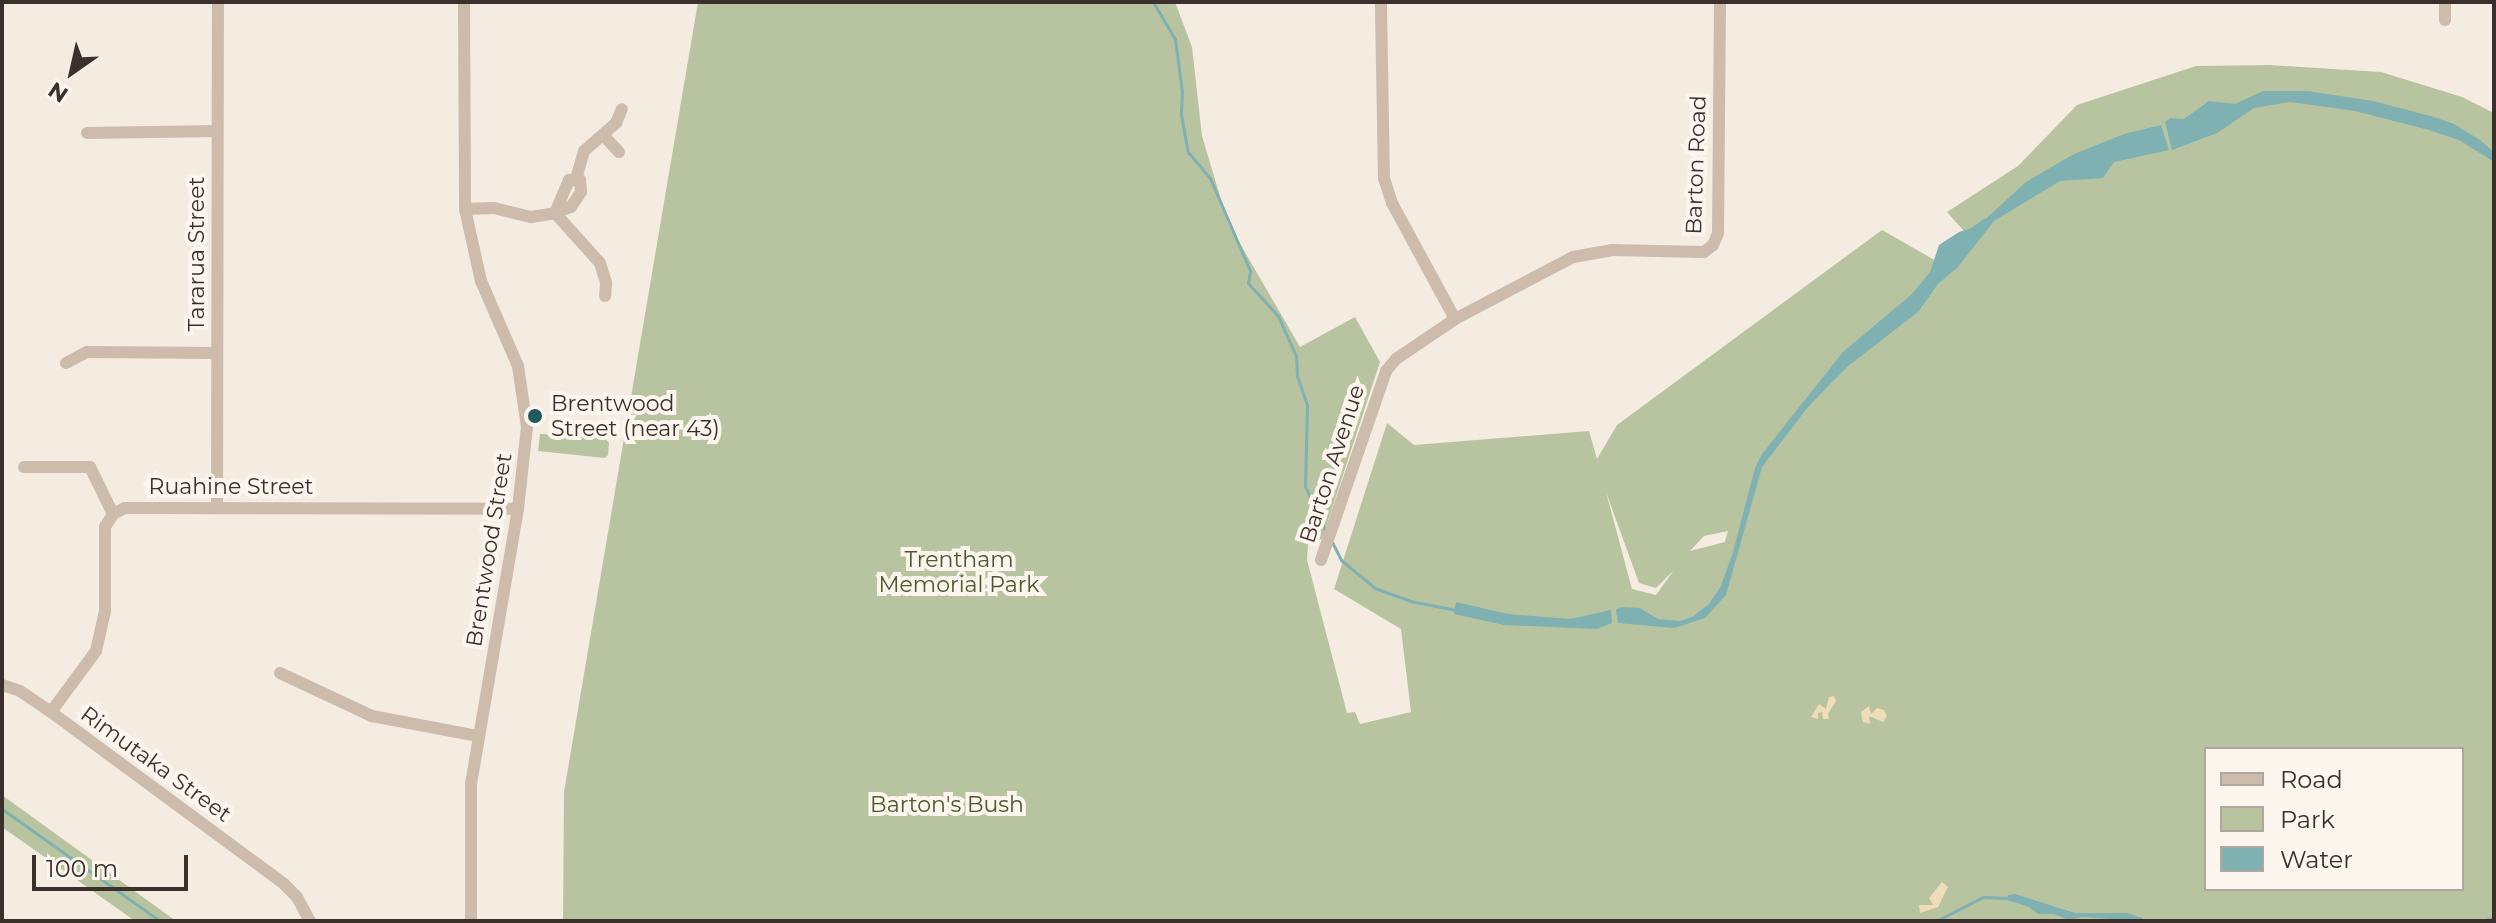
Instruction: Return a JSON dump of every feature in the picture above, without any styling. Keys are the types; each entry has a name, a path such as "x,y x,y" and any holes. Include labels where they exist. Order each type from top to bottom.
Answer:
{"street":[{"name":"Tararua Street","path":"217,507 218,2"},
{"name":"Brentwood Street","path":"464,2 465,209 478,272 514,352 521,380 526,442 518,509 471,783 471,921"},
{"path":"1381,2 1384,179 1392,203 1455,319"},
{"name":"Barton Road","path":"1455,319 1583,254 1611,250 1704,252 1713,245 1718,233 1720,2"},
{"path":"2445,2 2445,20"},
{"path":"605,296 606,283 600,263 556,212 555,206 569,180 576,179 584,151 604,136 622,109"},
{"path":"87,133 217,131"},
{"path":"604,136 619,152"},
{"path":"465,209 494,208 531,217 556,212"},
{"name":"Barton Avenue","path":"1321,560 1386,371 1396,359 1455,319"},
{"path":"66,363 87,352 217,353"},
{"path":"24,467 90,467 113,514 104,536 104,629 96,651 51,712"},
{"name":"Ruahine Street","path":"113,514 134,507 518,509"},
{"path":"280,673 372,716 478,736"},
{"name":"Rimutaka Street","path":"2,685 20,691 51,712 284,884 297,897 310,921"}],"green space":[{"path":"698,2 1175,2 1192,47 1202,136 1228,223 1300,347 1355,317 1380,362 1322,539 1308,545 1307,560 1347,713 1355,712 1360,724 1411,712 1401,629 1334,589 1387,423 1414,445 1589,431 1597,459 1617,425 1882,230 1938,262 1963,230 1947,212 2018,166 2077,105 2196,66 2269,65 2381,72 2462,97 2494,113 2494,921 563,921 564,792","holes":["1606,492 1639,583 1656,588 1674,570 1656,595 1632,589","1728,531 1725,542 1690,551 1704,536"]},
{"path":"540,434 604,437 609,443 608,455 605,458 538,451"},
{"path":"2,795 176,921 135,921 2,827"}],"sand":[{"path":"1834,696 1836,701 1828,714 1829,719 1823,719 1822,712 1818,713 1818,719 1811,717 1819,704 1826,709 1829,697"},
{"path":"1869,706 1871,714 1877,708 1884,710 1887,716 1883,722 1869,716 1870,724 1863,722 1861,712"},
{"path":"1942,882 1948,887 1938,907 1920,913 1919,905 1933,905 1929,898"}],"water":[{"path":"2263,91 2308,91 2373,101 2434,117 2454,124 2480,140 2494,152 2494,162 2459,140 2429,130 2355,111 2290,102 2254,108 2217,133 2172,150 2165,122 2170,118 2184,119 2209,101 2235,104"},
{"path":"2161,125 2169,150 2114,162 2103,178 2060,181 1994,221 1958,267 1938,284 1918,312 1847,367 1808,407 1762,467 1726,595 1705,618 1674,628 1618,623 1616,610 1621,607 1640,608 1658,619 1680,621 1692,617 1709,604 1721,586 1755,468 1762,454 1843,352 1912,294 1930,272 1939,245 1959,232 1978,226 2026,182 2074,154 2124,134"},
{"path":"1456,602 1508,614 1570,619 1611,610 1612,623 1597,629 1504,625 1454,614"},
{"path":"2015,894 2075,913 2127,913 2143,918 2141,921 2082,917 2069,920 2054,914 2038,914 2029,907 2007,900 2008,895"}],"waterway":[{"path":"1153,2 1175,39 1182,92 1181,114 1188,152 1210,178 1250,271 1248,283 1278,316 1296,356 1297,376 1307,405 1305,486 1326,532"},
{"path":"1971,229 1984,220"},
{"path":"1332,542 1341,560 1375,588 1410,601 1456,610"},
{"path":"2,809 160,921"},
{"path":"1936,921 1983,897 2010,898"},
{"path":"2480,921 2494,918"}],"place":[{"name":"Brentwood Street (near 43)","path":"535,416"}],"park label":[{"name":"Trentham Memorial Park","path":"959,572"},
{"name":"Barton's Bush","path":"947,805"}]}
